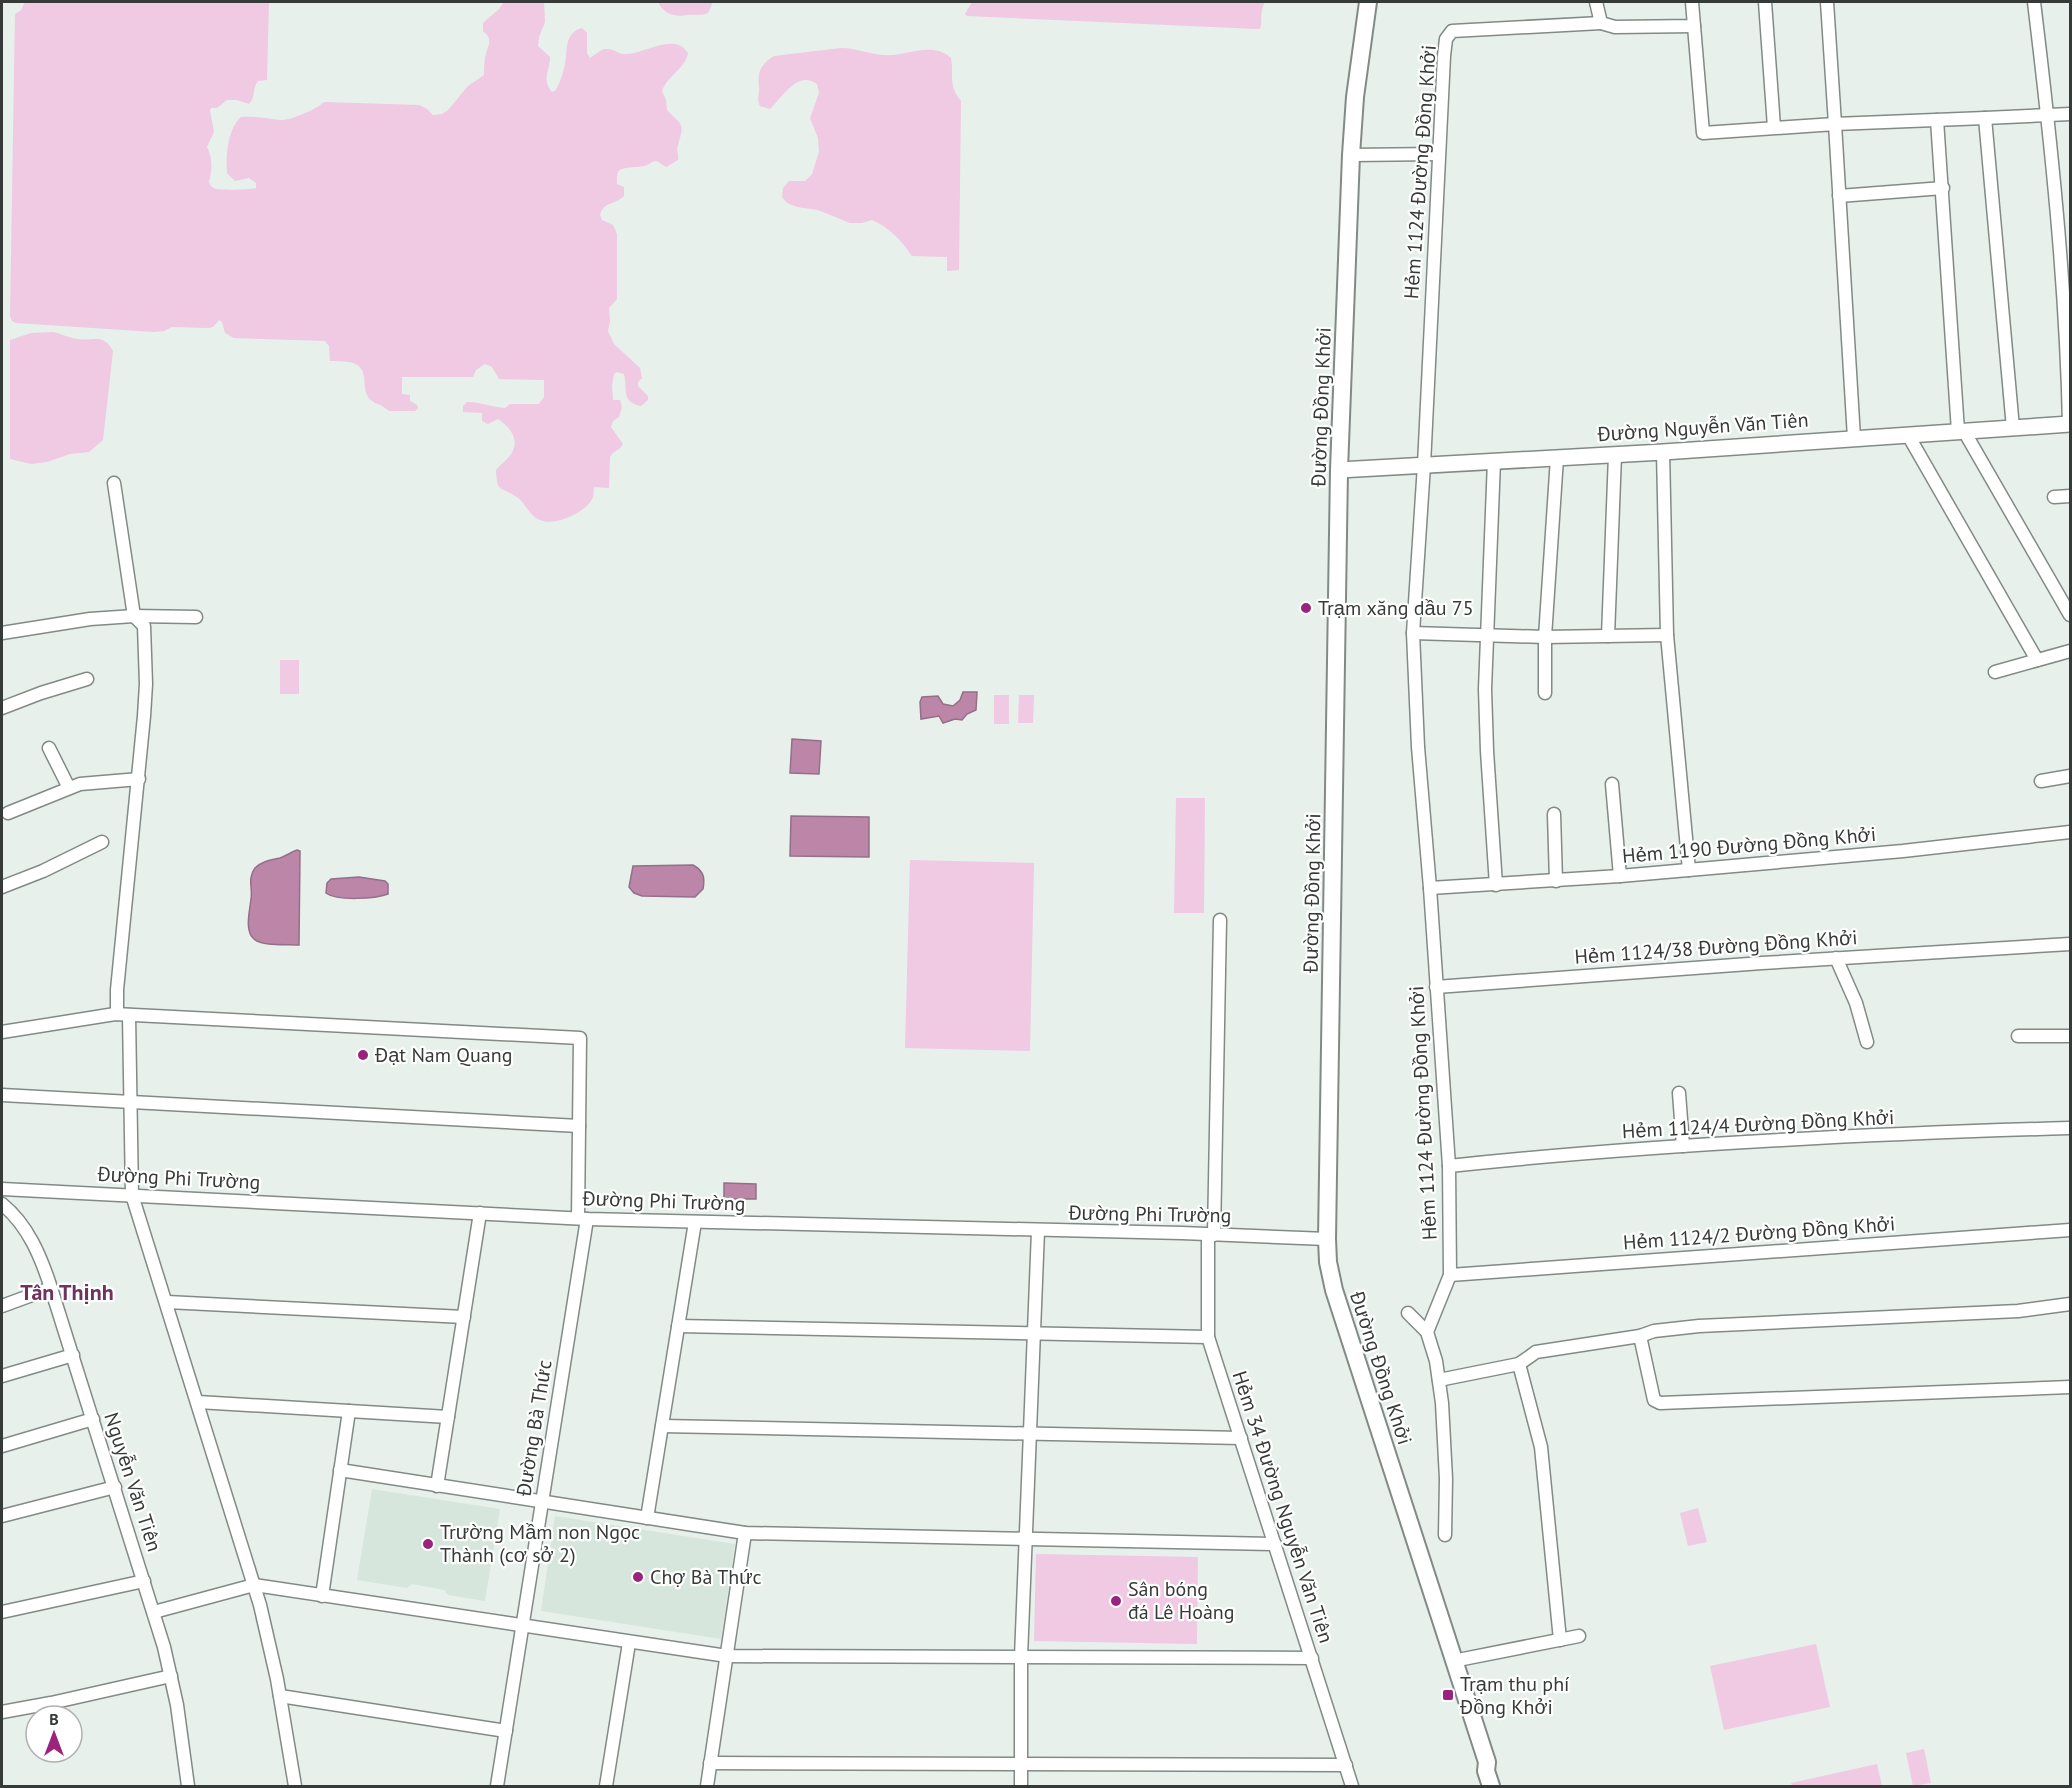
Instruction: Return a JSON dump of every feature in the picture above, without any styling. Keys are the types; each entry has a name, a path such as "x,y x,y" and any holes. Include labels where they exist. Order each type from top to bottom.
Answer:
{"main road":[{"name":"Đường Đồng Khởi","path":"1368,2 1355,97 1351,155 1339,470 1328,1263 1334,1290 1487,1762 1486,1771 1491,1786"},
{"name":"Đường Đồng Khởi","path":"1487,1762 1494,1767 1501,1786"}],"street":[{"path":"1596,2 1601,23 1615,27 1694,26"},
{"path":"1692,2 1703,133 1835,124 2070,114"},
{"path":"1765,2 1774,128"},
{"path":"1827,2 1854,438"},
{"path":"2034,2 2048,115 2068,363 2070,424"},
{"name":"Hẻm 1124 Đường Đồng Khởi","path":"1427,1332 1450,1275 1449,1166 1418,747 1413,633 1446,39 1452,31 1601,23"},
{"path":"1985,118 2013,428"},
{"path":"1937,120 1961,431 2070,615"},
{"path":"1351,155 1438,154"},
{"path":"1839,196 1943,188"},
{"name":"Đường Nguyễn Văn Tiên","path":"1339,470 1663,452 2070,424"},
{"path":"1908,435 2037,660"},
{"path":"1663,452 1667,635 1689,870"},
{"path":"1608,636 1615,454"},
{"path":"1545,693 1545,637 1557,458"},
{"path":"1494,461 1485,689 1486,751 1496,885"},
{"path":"114,483 134,616 144,626 146,684 117,990 123,1015 131,1102 132,1195 254,1585 280,1696 295,1786"},
{"path":"2054,497 2070,496"},
{"path":"2,633 90,619 134,616 196,617"},
{"path":"1413,633 1545,637 1667,635"},
{"path":"1995,672 2070,651"},
{"path":"2,708 87,679"},
{"path":"49,748 69,788"},
{"path":"2041,781 2070,776"},
{"path":"8,813 80,784 138,779"},
{"path":"1612,784 1620,876"},
{"path":"1554,814 1556,881"},
{"name":"Hẻm 1190 Đường Đồng Khởi","path":"1430,888 1689,870 1903,851 2070,832"},
{"path":"2,887 43,871 102,842"},
{"name":"Hẻm 34 Đường Nguyễn Văn Tiên","path":"1220,920 1208,1337 1352,1786"},
{"name":"Hẻm 1124/38 Đường Đồng Khởi","path":"1436,987 1836,958 2070,944"},
{"path":"1836,958 1856,1003 1867,1042"},
{"path":"2,1032 99,1016 123,1015"},
{"name":"Đường Bà Thức","path":"123,1015 580,1038 579,1126 583,1218 542,1502 497,1786"},
{"path":"2018,1036 2070,1036"},
{"path":"1679,1093 1683,1146"},
{"path":"2,1095 579,1126"},
{"name":"Hẻm 1124/4 Đường Đồng Khởi","path":"1449,1166 1531,1157 1683,1146 2070,1128"},
{"name":"Đường Phi Trường","path":"2,1189 583,1218 1327,1239"},
{"name":"Nguyễn Văn Tiên","path":"2,1204 19,1220 30,1237 51,1288 73,1355 154,1612 171,1676 188,1786"},
{"path":"437,1486 480,1213"},
{"path":"647,1518 695,1222"},
{"name":"Hẻm 1124/2 Đường Đồng Khởi","path":"1450,1275 2070,1230"},
{"path":"1021,1786 1022,1658 1038,1231"},
{"path":"2,1306 51,1288"},
{"path":"167,1302 464,1317"},
{"path":"1439,1380 1519,1364 1536,1352 1640,1336 1654,1331 1699,1326 2007,1311 2070,1304"},
{"path":"1408,1313 1427,1332 1436,1361 1446,1479 1445,1535"},
{"path":"678,1326 1208,1337"},
{"path":"1640,1336 1654,1400 1660,1403 2070,1387"},
{"path":"2,1376 73,1355"},
{"path":"1519,1364 1541,1447 1560,1640"},
{"path":"198,1402 448,1417"},
{"path":"322,1596 349,1412"},
{"path":"2,1446 93,1419"},
{"path":"662,1426 1241,1438"},
{"path":"340,1470 745,1533 1275,1544"},
{"path":"2,1516 115,1487"},
{"path":"707,1786 745,1533"},
{"path":"2,1612 144,1581"},
{"path":"154,1612 254,1585 727,1656 1312,1658"},
{"path":"1453,1661 1579,1636"},
{"path":"606,1786 629,1643"},
{"path":"2,1712 171,1676"},
{"path":"280,1696 506,1731"},
{"path":"710,1763 1346,1765"}],"shaded area":[{"path":"25,2 269,2 267,80 258,81 249,104 227,100 217,108 211,108 210,111 214,132 207,147 211,164 209,182 216,189 256,188 256,183 249,178 235,181 227,173 230,136 236,122 241,117 290,119 324,102 419,105 433,115 442,114 468,86 484,75 489,41 483,31 483,23 504,2 544,2 545,22 538,46 550,57 547,83 552,92 555,91 561,78 567,47 576,30 582,28 587,33 587,53 590,58 606,49 624,54 667,44 682,47 688,53 687,58 662,91 667,110 682,128 677,147 678,160 666,167 657,161 644,166 619,170 617,184 624,187 624,196 604,207 600,215 602,220 613,225 617,234 617,299 609,308 608,331 614,344 640,368 642,378 638,386 648,396 648,400 641,406 634,404 627,398 624,374 617,372 614,374 613,400 620,400 622,407 619,417 613,421 611,427 623,444 610,457 609,488 594,487 593,497 585,508 562,520 546,522 536,518 520,500 497,483 496,470 512,453 514,437 508,427 498,419 488,424 482,421 482,413 463,412 463,406 467,402 505,408 510,404 539,404 544,397 544,380 499,379 492,367 485,364 476,370 473,377 402,377 402,394 410,395 410,401 418,408 415,411 389,411 369,398 365,390 364,376 356,364 330,361 329,346 325,341 234,338 225,333 222,322 219,320 209,328 172,327 154,332 12,321 10,316 15,14 21,10"},
{"path":"658,2 713,2 708,13 679,16 664,10"},
{"path":"972,2 1265,2 1260,29 1257,29 967,16 965,14"},
{"path":"841,48 883,55 936,50 951,58 954,90 961,101 959,270 947,271 947,257 912,256 895,235 872,220 850,223 818,210 797,207 787,203 782,197 783,188 789,181 805,181 812,174 819,152 818,138 810,118 819,93 817,84 803,80 791,87 770,109 760,106 758,101 759,72 774,56"},
{"path":"53,332 84,340 102,340 113,351 103,440 89,452 70,454 47,462 31,464 10,459 10,340 31,333"},
{"path":"280,660 299,660 299,694 280,694"},
{"path":"963,692 977,692 976,710 967,714 962,720 955,719 943,723 939,716 921,719 922,697 938,696 943,704 953,706 960,700"},
{"path":"994,695 1009,695 1009,724 994,724"},
{"path":"1019,695 1034,695 1033,723 1018,723"},
{"path":"792,739 821,741 819,774 790,773"},
{"path":"1176,798 1205,798 1204,913 1174,913"},
{"path":"791,816 869,817 869,857 790,856"},
{"path":"297,850 300,851 299,945 258,942 251,935 248,926 253,872 255,868 267,861"},
{"path":"910,860 1034,863 1030,1051 905,1048"},
{"path":"693,865 702,872 704,881 703,889 695,897 642,896 634,893 629,887 633,866"},
{"path":"359,877 385,881 388,884 388,894 356,898 331,896 326,893 327,883 331,879"},
{"path":"724,1183 756,1184 756,1199 724,1199"},
{"name":"Trường Mầm non Ngọc Thành (cơ sở 2)","path":"372,1489 500,1509 485,1601 448,1595 444,1590 412,1584 407,1588 357,1580"},
{"path":"1698,1508 1707,1542 1688,1546 1680,1513"},
{"name":"Chợ Bà Thức","path":"555,1516 735,1544 721,1639 541,1611"},
{"name":"Sân bóng đá Lê Hoàng","path":"1036,1554 1198,1557 1197,1644 1034,1641"},
{"path":"1816,1644 1830,1707 1724,1730 1710,1666"},
{"path":"1924,1749 1931,1783 1913,1786 1906,1753"},
{"path":"1877,1764 1882,1786 1792,1786 1791,1783"}],"place":[{"name":"Trạm xăng dầu 75","path":"1306,608"},
{"name":"Đạt Nam Quang","path":"363,1055"},
{"name":"Trường Mầm non Ngọc Thành (cơ sở 2)","path":"428,1544"},
{"name":"Chợ Bà Thức","path":"638,1577"},
{"name":"Sân bóng đá Lê Hoàng","path":"1116,1601"},
{"name":"Trạm thu phí Đồng Khởi","path":"1448,1695"}],"district":[{"name":"Tân Thịnh","path":"67,1292"}]}
